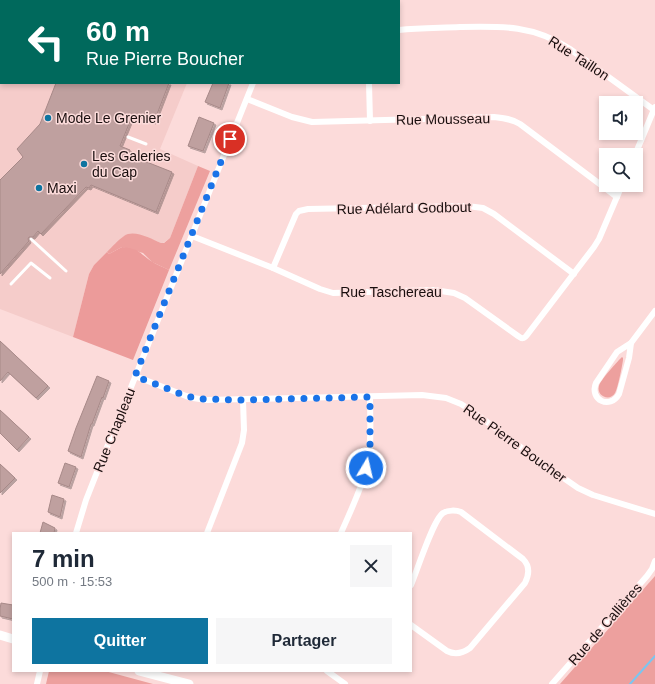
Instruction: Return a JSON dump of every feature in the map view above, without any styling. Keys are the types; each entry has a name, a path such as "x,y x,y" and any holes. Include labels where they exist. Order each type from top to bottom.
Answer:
{"street":[{"name":"Rue Taillon","path":"400,30 496,27 522,29 534,32 565,46 654,108"},
{"name":"Rue Chapleau","path":"76,532 91,487 253,84"},
{"path":"369,84 370,121"},
{"name":"Rue Mousseau","path":"247,99 292,117 306,121 318,122 506,118 520,124 617,196"},
{"path":"637,148 654,108"},
{"name":"Rue Taschereau","path":"192,236 333,292 434,290 454,293 465,298 524,338 594,247 599,239 619,192"},
{"name":"Rue Adélard Godbout","path":"273,268 296,214 299,211 316,209 462,206 483,208 494,214 574,274"},
{"path":"631,342 629,358 619,394 614,400 606,402 601,401 594,391 596,383 617,352 631,342 655,311"},
{"name":"Rue Pierre Boucher","path":"135,376 186,396 207,400 422,395 438,396 454,400 468,408 578,488 597,496 655,514"},
{"path":"341,532 368,462 370,445 370,397"},
{"path":"206,532 242,443 244,430 243,400"},
{"path":"412,626 450,652 458,653 466,651 525,583 528,570 526,562 523,559 461,512 454,510 446,512 436,522 413,576"},
{"name":"Rue de Callières","path":"552,684 647,576 655,561"},
{"path":"0,635 12,639"},
{"path":"37,684 40,672"},
{"path":"143,672 189,684"},
{"path":"328,672 345,684"}],"lane":[{"path":"128,137 146,144"},
{"path":"31,239 66,271"},
{"path":"11,284 31,263 50,278"}],"shaded area":[{"path":"0,84 187,84 160,149 198,166 170,238 161,243 139,235 124,236 94,265 89,274 73,337 0,309"},
{"path":"198,166 210,171 169,270 152,262 143,253 122,247 109,254 107,252 120,239 128,234 142,235 161,243 164,243 170,238"},
{"path":"122,247 136,250 153,262 169,270 133,360 73,337 89,274 94,265 107,252 109,254"},
{"path":"622,357 621,372 615,393 613,396 604,397 600,393 599,386 608,372"},
{"path":"655,576 655,684 560,684"},
{"path":"49,672 109,672 153,684 46,684"}],"building":[{"name":"Les Galeries du Cap","path":"56,84 169,84 154,122 133,114 120,146 130,150 129,155 172,172 156,212 91,185 89,188 86,187 41,234 38,231 33,237 29,237 29,241 0,274 0,180 23,157 17,149 40,124"},
{"path":"213,84 229,84 220,108 205,102"},
{"path":"199,117 214,123 203,151 188,146"},
{"path":"0,341 48,386 36,398 8,372 0,381"},
{"path":"97,376 109,381 91,424 81,457 68,451"},
{"path":"0,410 29,437 17,450 0,433"},
{"path":"65,463 76,467 69,487 58,483"},
{"path":"0,464 15,478 0,493"},
{"path":"52,495 64,499 60,517 48,512"},
{"path":"43,522 55,528 54,532 40,532"},
{"path":"1,603 12,605 12,619 0,616"}],"waterway":[{"path":"630,684 655,656"}],"place":[{"name":"Mode Le Grenier","path":"48,118"},
{"name":"Les Galeries du Cap","path":"84,164"},
{"name":"Maxi","path":"39,188"}],"route":[{"path":"230,139 135,376 186,396 207,400 370,397 370,445 366,468"}]}
